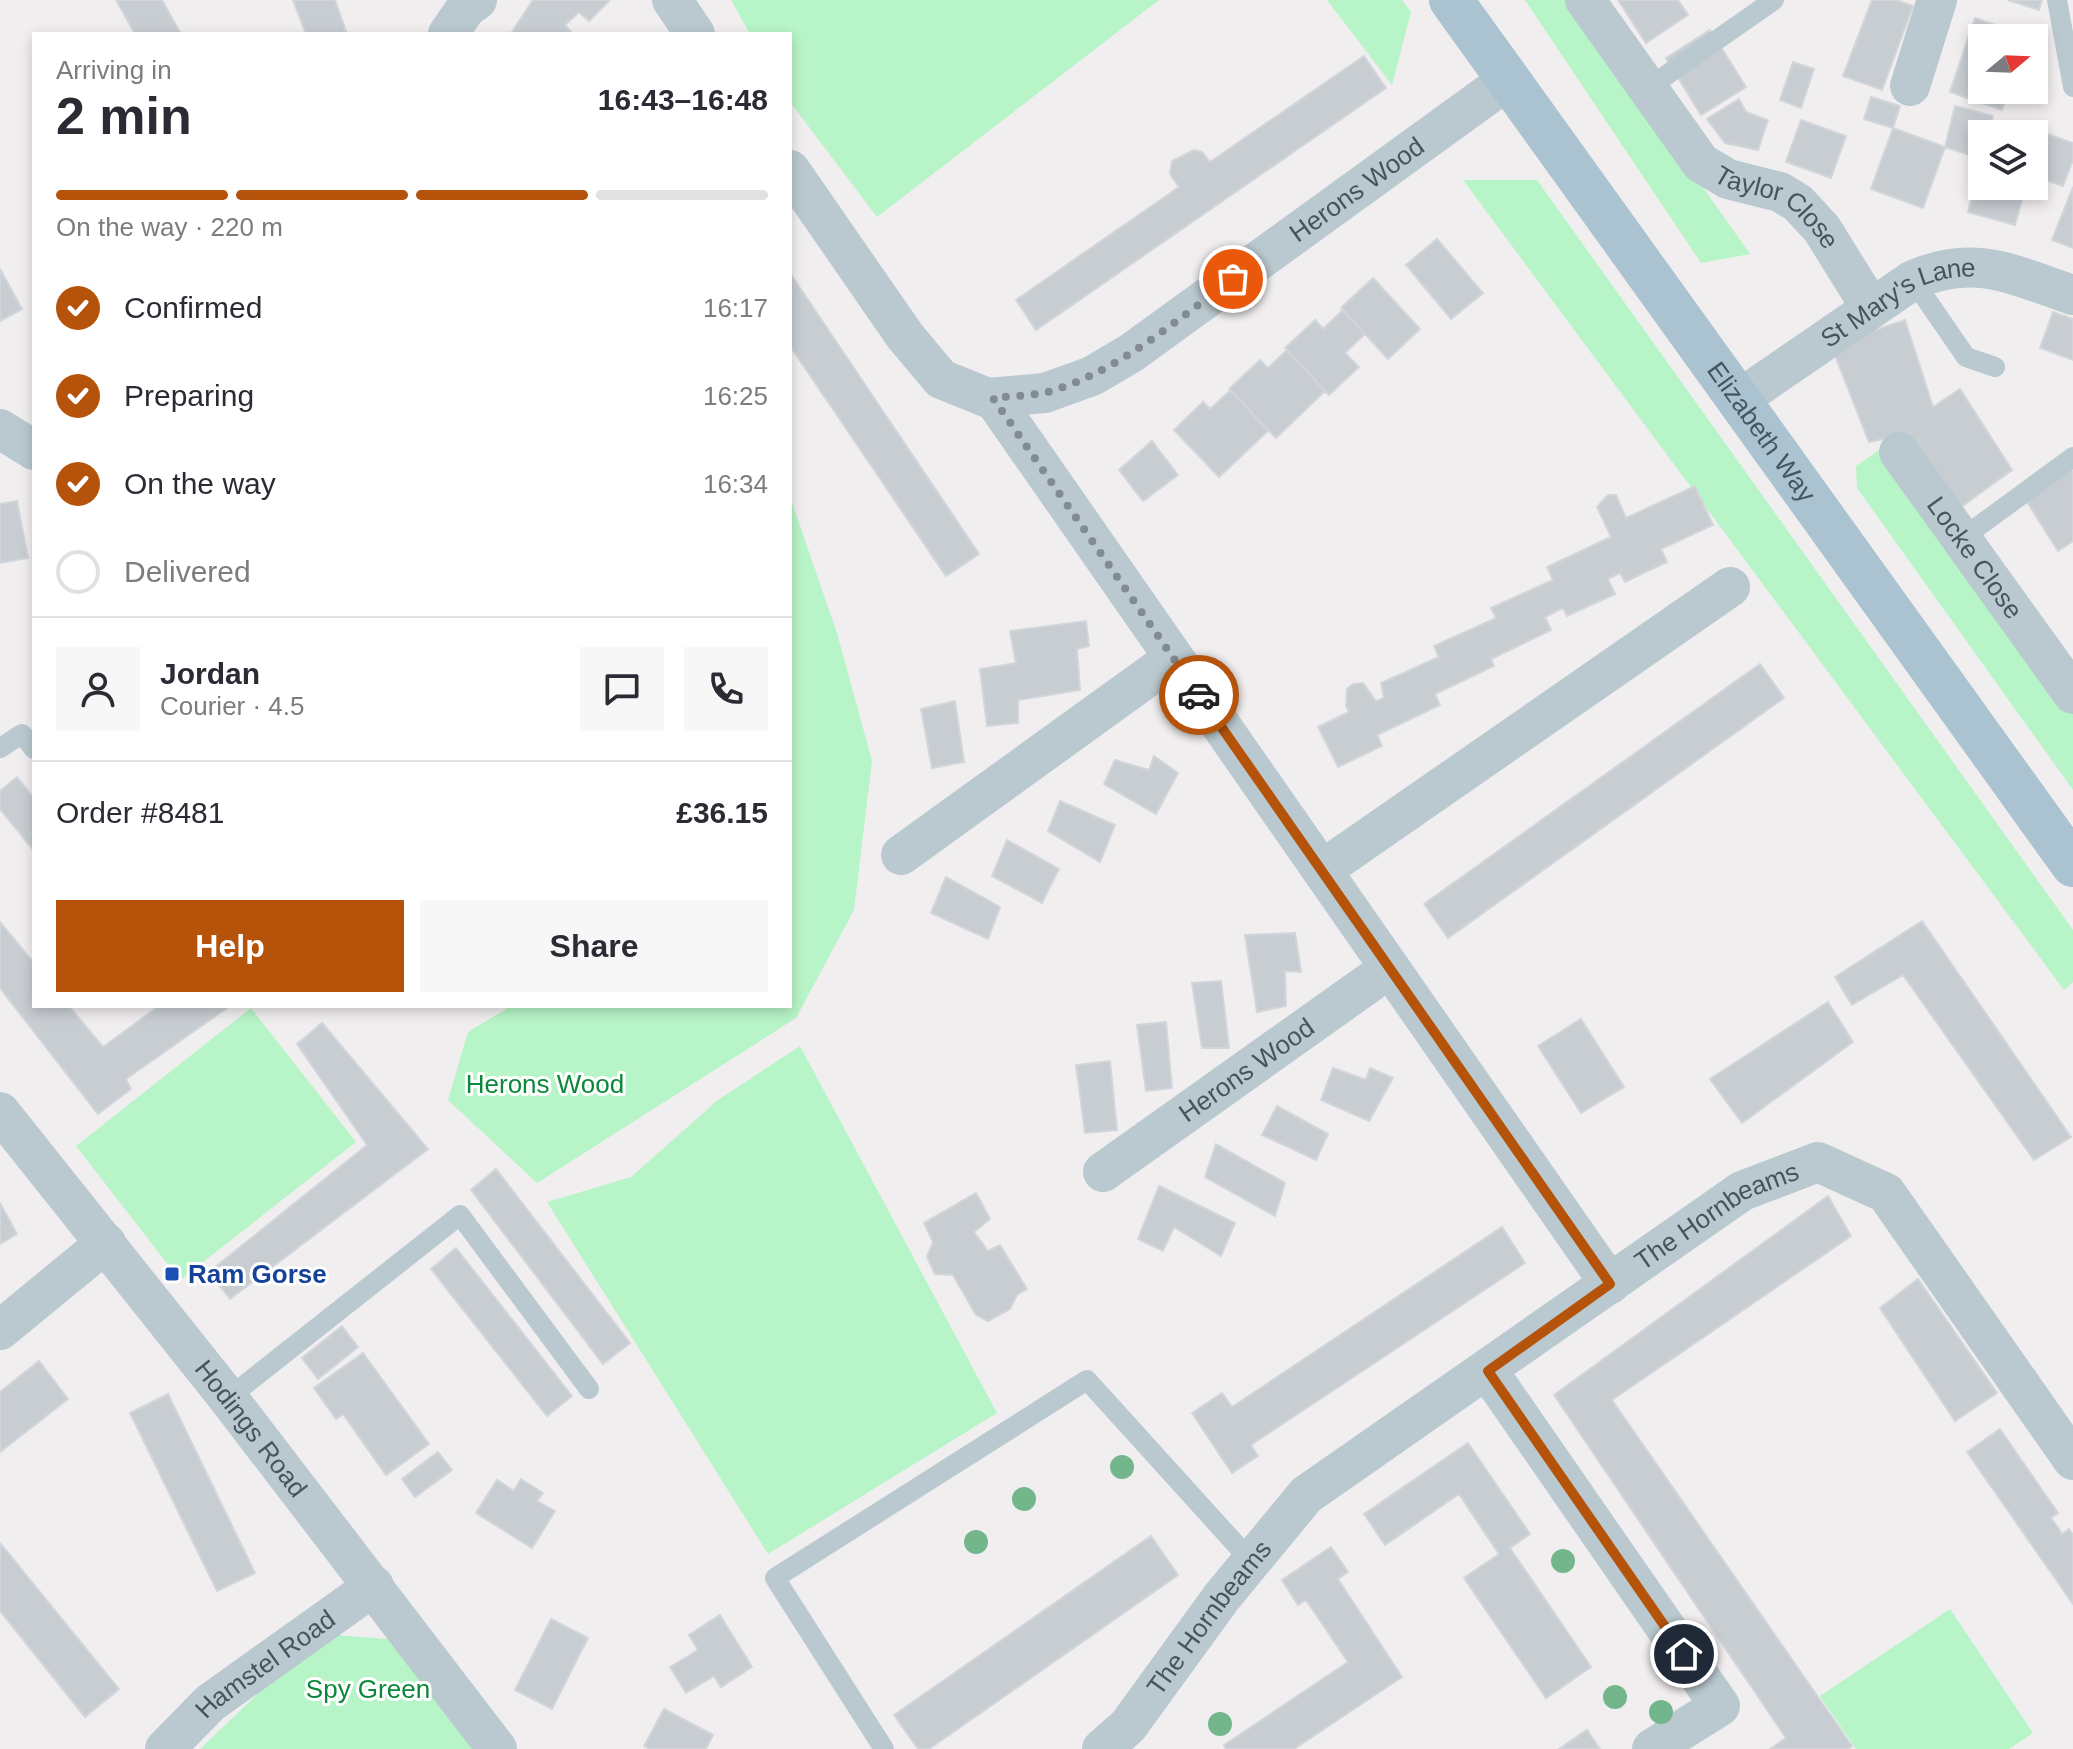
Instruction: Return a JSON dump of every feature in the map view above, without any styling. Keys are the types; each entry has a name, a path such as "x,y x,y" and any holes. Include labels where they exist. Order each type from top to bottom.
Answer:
{"main road":[{"name":"Elizabeth Way","path":"1451,0 2073,865"}],"street":[{"path":"449,32 466,8 477,0"},
{"path":"672,0 694,32"},
{"name":"Taylor Close","path":"1585,0 1701,163 1728,179 1780,192 1798,203 1822,229 1871,308"},
{"path":"1910,86 1937,0"},
{"name":"Herons Wood","path":"792,173 905,336 941,379 988,398 1045,393 1092,376 1131,353 1508,80"},
{"name":"St Mary's Lane","path":"1738,400 1913,280 1937,269 1970,266 1998,270 2073,295"},
{"path":"993,398 1610,1284"},
{"path":"0,429 32,449"},
{"name":"Locke Close","path":"1899,452 1961,539 2066,668"},
{"path":"1322,870 1730,587"},
{"path":"901,855 1174,658"},
{"name":"Herons Wood","path":"1103,1172 1390,968"},
{"name":"Hodings Road","path":"0,1112 228,1398 497,1749"},
{"name":"The Hornbeams","path":"1124,1741 1221,1598 1306,1495 1742,1191 1818,1162 1886,1193 2073,1460"},
{"path":"0,1330 106,1243"},
{"path":"1488,1371 1720,1706 1652,1749"},
{"name":"Hamstel Road","path":"165,1749 210,1703 374,1586"}],"lane":[{"path":"1648,88 1774,0"},
{"path":"2057,0 2072,76"},
{"path":"1913,280 1966,357 1995,367"},
{"path":"1961,539 2073,457"},
{"path":"0,748 22,734 32,746"},
{"path":"228,1398 460,1215 589,1389"},
{"path":"884,1749 775,1578 1087,1380 1251,1561"}],"green space":[{"path":"731,0 1159,0 877,217 792,105 792,32 749,32"},
{"path":"1327,0 1402,0 1411,12 1392,85"},
{"path":"1525,0 1571,0 1750,254 1701,263"},
{"path":"1463,180 1537,180 2073,930 2073,982 2064,990"},
{"path":"1885,446 2073,712 2073,790 1857,488 1856,466"},
{"name":"Herons Wood","path":"792,503 837,633 872,761 854,910 796,1018 537,1183 448,1100 468,1032 508,1008 792,1008"},
{"path":"251,1008 356,1142 180,1280 76,1146"},
{"path":"800,1046 997,1413 768,1554 547,1202 631,1177 718,1100"},
{"path":"1950,1609 2033,1733 2009,1749 1856,1749 1820,1696"},
{"name":"Spy Green","path":"337,1635 388,1639 480,1749 200,1749 266,1686"}],"building":[{"path":"116,0 162,0 180,32 134,32"},
{"path":"293,0 335,0 346,32 305,32"},
{"path":"533,0 609,1 589,21 579,12 565,25 571,32 512,32"},
{"path":"1618,0 1678,0 1688,15 1646,43"},
{"path":"1872,0 1896,0 1913,6 1882,90 1843,76"},
{"path":"2008,0 2042,0 2039,10"},
{"path":"1975,18 1992,24 1973,24"},
{"path":"1710,30 1746,87 1701,115 1666,58"},
{"path":"1968,39 1968,98 1950,92"},
{"path":"1364,56 1386,88 1036,330 1016,300 1179,187 1170,174 1172,161 1194,150 1202,152 1210,162"},
{"path":"1793,62 1814,69 1801,108 1780,100"},
{"path":"1871,97 1900,106 1893,128 1864,119"},
{"path":"1739,99 1746,112 1768,120 1758,150 1725,143 1707,119"},
{"path":"1985,104 2004,104 2002,110"},
{"path":"1955,106 1993,116 1992,120 1968,120 1968,154 1945,147"},
{"path":"1801,120 1846,136 1831,178 1786,162"},
{"path":"1893,128 1945,147 1923,208 1871,189"},
{"path":"2048,134 2073,143 2073,160 2063,186 2048,181"},
{"path":"2073,187 2073,248 2052,240"},
{"path":"1971,200 2022,200 2015,225 1968,212"},
{"path":"1437,239 1483,293 1451,319 1406,265"},
{"path":"0,269 22,309 0,321"},
{"path":"792,276 979,554 946,576 792,349"},
{"path":"1373,278 1420,329 1388,359 1341,308"},
{"path":"1343,310 1365,334 1345,353 1359,367 1329,395 1285,348 1315,320 1323,329"},
{"path":"2053,312 2073,319 2073,360 2040,348"},
{"path":"1905,320 1933,407 1960,389 2012,470 1961,507 1906,434 1869,442 1831,345"},
{"path":"1287,350 1325,391 1276,438 1229,389 1260,360 1268,368"},
{"path":"1231,390 1268,431 1219,477 1174,430 1203,402 1210,409"},
{"path":"1152,441 1178,475 1143,501 1119,470"},
{"path":"2068,465 2073,473 2073,541 2058,551 2022,494"},
{"path":"1695,486 1713,525 1661,549 1667,562 1625,582 1620,573 1608,579 1615,594 1567,616 1563,608 1545,617 1551,630 1491,659 1494,666 1435,694 1440,705 1377,735 1382,746 1338,767 1318,727 1349,712 1346,706 1347,689 1353,684 1363,683 1376,701 1384,698 1381,683 1439,657 1434,646 1496,618 1491,608 1553,580 1547,567 1611,537 1597,507 1608,495 1616,495 1626,518"},
{"path":"17,501 28,558 0,563 0,504"},
{"path":"1086,621 1089,646 1077,649 1080,690 1018,700 1018,723 987,726 980,669 1016,663 1010,631"},
{"path":"1760,664 1784,698 1448,938 1424,904"},
{"path":"955,701 964,762 932,768 921,709"},
{"path":"1154,756 1178,773 1156,814 1104,784 1115,760 1149,770"},
{"path":"17,777 32,796 32,849 0,809 0,791"},
{"path":"1060,801 1115,825 1100,862 1048,831"},
{"path":"1007,840 1059,869 1042,903 992,876"},
{"path":"946,877 1000,907 988,939 931,913"},
{"path":"1922,921 2071,1137 2034,1160 1903,975 1852,1005 1835,977"},
{"path":"0,922 32,961 32,1008 71,1008 103,1047 156,1008 227,1008 126,1079 131,1089 98,1114 0,988"},
{"path":"1295,933 1301,972 1285,971 1286,1006 1257,1012 1245,935"},
{"path":"1221,981 1229,1048 1202,1048 1192,983"},
{"path":"1828,1002 1853,1042 1742,1123 1710,1079"},
{"path":"1581,1019 1624,1087 1581,1113 1538,1046"},
{"path":"1166,1022 1172,1088 1146,1091 1137,1025"},
{"path":"322,1023 428,1149 230,1299 209,1272 367,1145 297,1044"},
{"path":"1110,1061 1117,1130 1085,1133 1076,1065"},
{"path":"1333,1068 1366,1080 1370,1068 1393,1078 1369,1121 1321,1100"},
{"path":"1277,1106 1328,1134 1316,1160 1262,1135"},
{"path":"1216,1144 1285,1183 1275,1216 1205,1177"},
{"path":"496,1169 630,1343 603,1364 471,1190"},
{"path":"1159,1186 1235,1223 1221,1256 1174,1227 1163,1251 1138,1239"},
{"path":"976,1193 990,1219 974,1232 988,1251 1000,1245 1027,1289 1017,1295 1010,1309 988,1321 976,1315 953,1275 935,1274 927,1257 933,1242 924,1223"},
{"path":"1828,1196 1851,1236 1612,1400 1852,1746 1848,1749 1770,1749 1786,1738 1554,1395"},
{"path":"0,1203 17,1234 0,1244"},
{"path":"1502,1227 1525,1263 1251,1445 1258,1456 1232,1473 1192,1413 1222,1393 1232,1407"},
{"path":"456,1248 572,1396 547,1416 431,1269"},
{"path":"1918,1279 1997,1393 1955,1421 1880,1308"},
{"path":"342,1326 358,1347 318,1379 302,1358"},
{"path":"363,1353 429,1444 386,1475 343,1414 336,1419 314,1388"},
{"path":"39,1361 68,1399 0,1452 0,1392"},
{"path":"168,1394 255,1573 217,1591 130,1413"},
{"path":"2000,1429 2058,1513 2051,1518 2062,1534 2069,1529 2073,1535 2073,1604 1967,1452"},
{"path":"1468,1443 1530,1534 1510,1548 1591,1667 1546,1698 1464,1578 1499,1554 1459,1494 1385,1545 1364,1514"},
{"path":"438,1452 452,1470 415,1497 402,1479"},
{"path":"521,1479 543,1493 537,1501 555,1511 532,1548 476,1513 497,1480 514,1491"},
{"path":"1151,1536 1178,1575 929,1749 918,1749 894,1715"},
{"path":"0,1543 119,1689 85,1717 0,1611"},
{"path":"1331,1547 1348,1572 1338,1579 1402,1677 1294,1749 1226,1749 1224,1745 1348,1662 1306,1600 1298,1605 1282,1580"},
{"path":"720,1615 752,1667 721,1687 714,1676 686,1693 670,1667 698,1650 689,1635"},
{"path":"551,1619 588,1638 552,1709 515,1690"},
{"path":"664,1709 713,1735 706,1749 650,1749 644,1746"},
{"path":"1587,1730 1600,1749 1559,1749"}],"way so far":[{"path":"1199,695 993,398 1045,393 1092,376 1131,353 1233,279"}],"place":[{"name":"Ram Gorse","path":"172,1274"}],"route":[{"path":"1199,695 1610,1284 1488,1371 1684,1654"}]}
